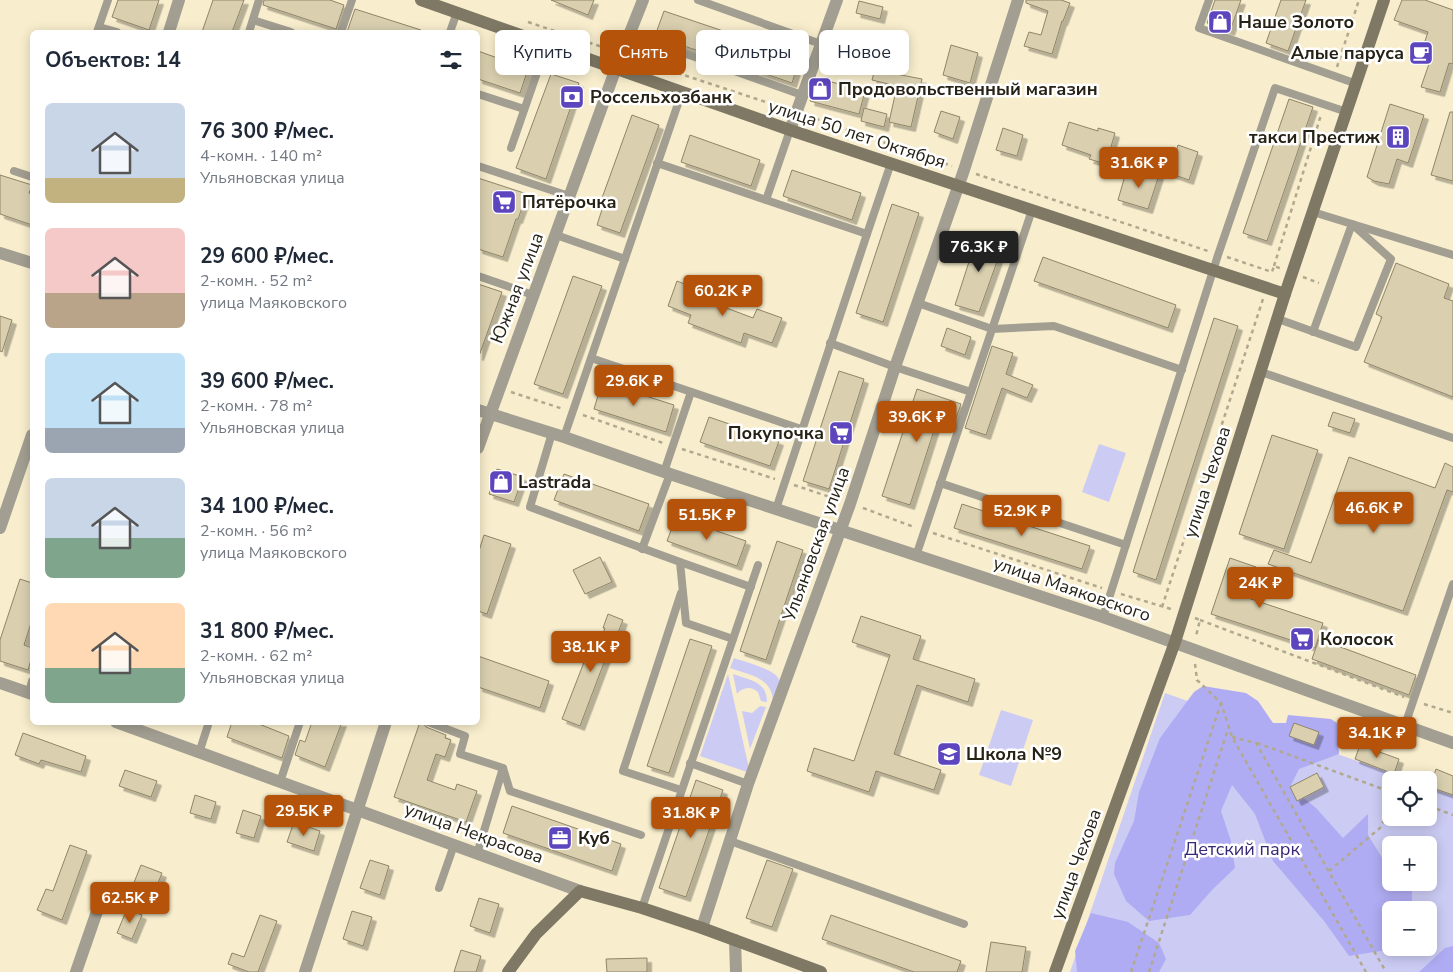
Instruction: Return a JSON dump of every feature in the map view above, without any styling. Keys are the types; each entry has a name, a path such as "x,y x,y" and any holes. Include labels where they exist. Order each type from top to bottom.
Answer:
{"main road":[{"name":"улица 50 лет Октября","path":"421,0 507,30"},
{"name":"улица Чехова","path":"1056,972 1175,642 1285,294 1384,0"},
{"name":"улица 50 лет Октября","path":"635,75 790,130 1285,294"},
{"name":"улица Некрасова","path":"580,891 642,908 702,928 821,972"},
{"path":"508,972 536,934 580,891"}],"street":[{"path":"170,30 179,0"},
{"name":"Южная улица","path":"632,30 643,0"},
{"path":"826,30 837,0"},
{"name":"Ульяновская улица","path":"702,928 748,784 850,504 895,367 964,170 1018,0"},
{"path":"790,130 819,49"},
{"name":"Южная улица","path":"480,434 483,412 498,388 613,75"},
{"path":"0,252 29,262"},
{"name":"улица Маяковского","path":"483,412 558,435 840,531 1103,617 1453,742"},
{"path":"0,528 30,441"},
{"path":"0,683 30,689"},
{"name":"улица Некрасова","path":"124,725 198,754 357,809 580,891"},
{"path":"305,972 385,725"},
{"path":"76,972 102,897"},
{"path":"735,940 736,972"}],"lane":[{"path":"98,30 108,0"},
{"path":"249,30 259,0"},
{"path":"342,30 352,0"},
{"path":"698,0 819,43"},
{"path":"1209,0 1199,28 1357,84"},
{"path":"451,30 457,12"},
{"path":"253,20 285,30"},
{"path":"686,54 802,95"},
{"path":"511,148 536,75"},
{"path":"1103,617 1218,254 1275,88 1347,112"},
{"path":"682,92 573,412 558,435 530,507 750,587"},
{"path":"480,95 524,109"},
{"path":"766,200 790,130"},
{"path":"658,163 867,234"},
{"path":"776,509 801,429 891,163"},
{"path":"480,167 569,196"},
{"path":"14,171 30,176"},
{"path":"916,556 1032,210"},
{"path":"1313,212 1453,255"},
{"path":"1313,332 1352,224"},
{"path":"1278,319 1356,347 1391,260 1352,224"},
{"path":"556,235 625,258"},
{"path":"480,277 533,296"},
{"path":"918,303 992,329 1054,326 1182,370"},
{"path":"830,343 971,392"},
{"path":"591,358 801,429"},
{"path":"1261,372 1453,438"},
{"path":"642,549 691,392"},
{"path":"940,483 1126,545"},
{"path":"680,562 686,623"},
{"path":"642,908 758,565"},
{"path":"1405,725 1453,584"},
{"path":"681,790 623,771 682,588"},
{"path":"672,618 733,639"},
{"path":"198,754 208,725"},
{"path":"280,782 297,725"},
{"path":"436,725 465,736 460,754 503,768"},
{"path":"690,763 748,784"},
{"path":"503,768 510,791 641,835"},
{"path":"477,854 503,768"},
{"path":"730,841 964,924"},
{"path":"439,888 454,845"}],"path":[{"path":"1334,76 1359,0"},
{"path":"528,22 600,47"},
{"path":"685,75 1272,272"},
{"path":"498,388 1162,607 1325,105"},
{"path":"1274,266 1329,287"},
{"path":"1200,620 1413,701 1453,713"},
{"path":"1197,680 1221,703 1232,737 1366,972"},
{"path":"1131,972 1221,703"},
{"path":"1149,972 1229,724"},
{"path":"1232,737 1256,743 1382,789"},
{"path":"1256,743 1386,972"},
{"path":"1437,809 1453,815"},
{"path":"1329,871 1380,828 1382,824"}],"green space":[{"path":"1099,444 1126,453 1109,502 1082,492"},
{"path":"734,658 768,670 778,677 778,686 773,701 772,693 764,682 752,675 730,668"},
{"path":"728,674 750,773 700,756"},
{"path":"733,674 760,685 764,690 767,702 761,701 758,692 750,688 744,689 737,694"},
{"name":"Детский парк","path":"1165,693 1386,771 1382,771 1382,826 1437,826 1437,789 1453,795 1453,972 1070,972"},
{"path":"760,706 766,707 750,749 742,711 752,713"},
{"path":"1001,710 1033,720 1011,786 979,775"}],"shaded area":[{"path":"1203,686 1246,693 1258,701 1273,723 1286,723 1288,715 1331,719 1337,723 1339,754 1299,769 1290,787 1316,808 1343,838 1368,814 1368,835 1382,858 1382,891 1412,891 1412,901 1382,901 1382,951 1349,956 1324,921 1273,861 1255,814 1232,785 1221,811 1231,841 1235,868 1190,915 1149,921 1126,901 1114,874 1115,863 1134,821 1139,792 1160,738 1194,692"},
{"path":"1091,913 1128,922 1159,943 1166,959 1159,972 1077,972 1075,951"},
{"path":"1453,946 1453,972 1419,972 1437,956 1445,948"}],"building":[{"path":"118,0 159,0 149,30 112,17"},
{"path":"213,0 244,0 233,30 203,30"},
{"path":"264,0 330,0 344,5 336,29 263,5"},
{"path":"551,0 594,0 588,15"},
{"path":"1026,0 1061,0 1070,3 1062,21 1052,54 1024,46 1029,32 1041,35 1048,11 1026,3"},
{"path":"1215,0 1241,0 1230,31 1207,23"},
{"path":"1281,0 1306,0 1288,51 1266,43"},
{"path":"1402,0 1425,0 1453,10 1453,64 1449,63 1440,92 1421,87 1431,58 1421,53 1428,32 1394,20"},
{"path":"859,1 883,7 880,19 856,13"},
{"path":"355,9 421,30 348,30"},
{"path":"664,11 720,30 696,30 696,50 686,47 686,30 657,30"},
{"path":"951,45 978,53 970,83 943,75"},
{"path":"480,52 495,57 495,75 526,75 520,93 480,80"},
{"path":"551,75 579,83 546,179 516,168"},
{"path":"769,75 794,75 792,83"},
{"path":"873,75 901,75 922,79 911,127 889,122 897,86 872,80"},
{"path":"828,81 865,91 859,114 810,101 816,83 827,86"},
{"path":"1289,99 1313,107 1267,241 1243,233"},
{"name":"такси Престиж","path":"1390,104 1424,115 1408,163 1397,159 1389,184 1374,181 1367,177"},
{"path":"864,108 887,114 884,127 861,121"},
{"path":"941,111 960,117 953,139 934,132"},
{"path":"1450,112 1453,112 1453,181 1431,175"},
{"path":"632,115 659,125 620,233 597,225 605,200 602,198"},
{"path":"1069,122 1098,131 1098,128 1115,133 1106,164 1089,159 1091,155 1062,145"},
{"path":"1003,128 1023,135 1017,156 996,150"},
{"path":"690,135 760,160 751,186 681,162"},
{"path":"1178,145 1198,152 1189,180 1169,173"},
{"path":"792,170 861,193 852,220 783,196"},
{"path":"1143,170 1159,175 1148,209 1118,200 1126,172 1141,176"},
{"path":"0,175 30,184 30,224 0,214"},
{"path":"480,179 527,194 503,257 480,250"},
{"path":"892,204 919,213 883,322 856,313"},
{"path":"978,234 1004,242 979,312 955,305"},
{"path":"1043,257 1176,305 1168,328 1034,281"},
{"path":"1396,263 1449,284 1444,298 1453,301 1453,397 1364,362 1382,317 1376,314"},
{"path":"573,276 602,286 563,394 534,384"},
{"path":"677,281 702,291 700,298 753,318 757,309 782,318 772,343 744,333 741,343 688,323 691,315 668,306"},
{"path":"480,285 502,292 480,353"},
{"path":"0,316 12,320 2,352 0,351"},
{"path":"1214,318 1238,326 1156,580 1133,572"},
{"path":"947,328 971,337 965,355 941,346"},
{"path":"992,346 1013,353 1006,374 1033,385 1027,398 1002,388 986,435 965,428"},
{"path":"839,371 864,379 829,489 803,481"},
{"path":"602,382 674,405 666,432 594,409"},
{"path":"917,389 961,404 954,424 946,421 945,426 936,424 910,505 882,496"},
{"path":"1333,412 1355,419 1350,433 1328,426"},
{"path":"709,417 779,441 770,466 700,442"},
{"path":"1272,435 1318,450 1284,549 1239,534"},
{"path":"1349,457 1435,488 1445,463 1453,467 1453,492 1447,490 1403,611 1268,564 1274,550 1311,563"},
{"path":"497,469 523,477 514,502 489,494"},
{"path":"564,474 649,504 639,531 554,500"},
{"path":"962,504 1090,546 1082,569 954,528"},
{"path":"676,517 746,541 737,566 667,541"},
{"path":"484,535 511,544 487,614 480,612 480,548"},
{"path":"777,541 803,550 766,660 740,651"},
{"path":"600,557 612,582 585,594 573,570"},
{"path":"1230,558 1256,567 1245,597 1323,623 1315,648 1211,614"},
{"path":"20,579 30,582 30,626 24,645 30,647 28,670 0,661 0,640"},
{"path":"608,614 623,620 610,653 608,652 580,726 562,719 586,657 592,660 605,628 603,628"},
{"path":"861,616 921,636 913,659 975,679 968,702 917,685 894,754 941,770 934,790 876,771 869,792 807,771 814,748 854,761 890,655 852,642"},
{"path":"690,639 712,646 669,773 647,766"},
{"path":"1319,639 1416,675 1409,695 1312,659"},
{"path":"480,657 549,681 540,708 480,688"},
{"path":"1294,723 1319,732 1314,745 1289,736"},
{"path":"231,725 262,725 289,736 282,758 227,737"},
{"path":"311,725 341,725 325,767 295,755 300,740 305,742"},
{"path":"419,725 424,725 446,735 445,738 451,740 445,757 436,754 427,780 455,790 457,784 477,791 466,822 394,797"},
{"path":"23,733 86,756 81,772 41,760 39,764 15,755"},
{"path":"1360,745 1399,759 1395,771 1386,771 1355,759"},
{"path":"1436,769 1453,776 1453,795 1437,789 1437,771"},
{"path":"125,770 157,781 151,797 119,786"},
{"path":"1317,773 1324,787 1297,801 1290,787"},
{"path":"696,780 723,790 686,897 659,888"},
{"path":"195,795 216,802 211,819 190,813"},
{"path":"512,806 621,844 612,871 503,833"},
{"path":"243,810 261,816 254,838 236,833"},
{"path":"294,822 320,831 314,851 287,842"},
{"path":"70,845 87,851 62,920 37,910 46,889 53,891"},
{"path":"370,860 389,866 380,895 360,888"},
{"path":"767,860 793,869 772,927 746,918"},
{"path":"141,865 162,873 154,893 133,885"},
{"path":"479,898 499,904 490,933 470,926"},
{"path":"127,909 142,915 132,939 117,933"},
{"path":"352,911 372,917 363,946 343,939"},
{"path":"260,915 277,921 258,972 249,972 228,964 232,953 244,957"},
{"path":"831,915 961,961 957,972 914,972 822,939"},
{"path":"991,942 1026,947 1022,972 986,972"},
{"path":"461,950 481,956 476,972 454,972"},
{"path":"647,958 647,972 607,972 606,959"}],"place":[{"name":"Наше Золото","path":"1220,22"},
{"name":"Алые паруса","path":"1421,53"},
{"name":"Продовольственный магазин","path":"820,89"},
{"name":"Россельхозбанк","path":"572,97"},
{"name":"такси Престиж","path":"1398,137"},
{"name":"Пятёрочка","path":"504,202"},
{"name":"Покупочка","path":"841,433"},
{"name":"Lastrada","path":"501,482"},
{"name":"Колосок","path":"1302,639"},
{"name":"Школа №9","path":"949,754"},
{"name":"Куб","path":"560,838"}]}
